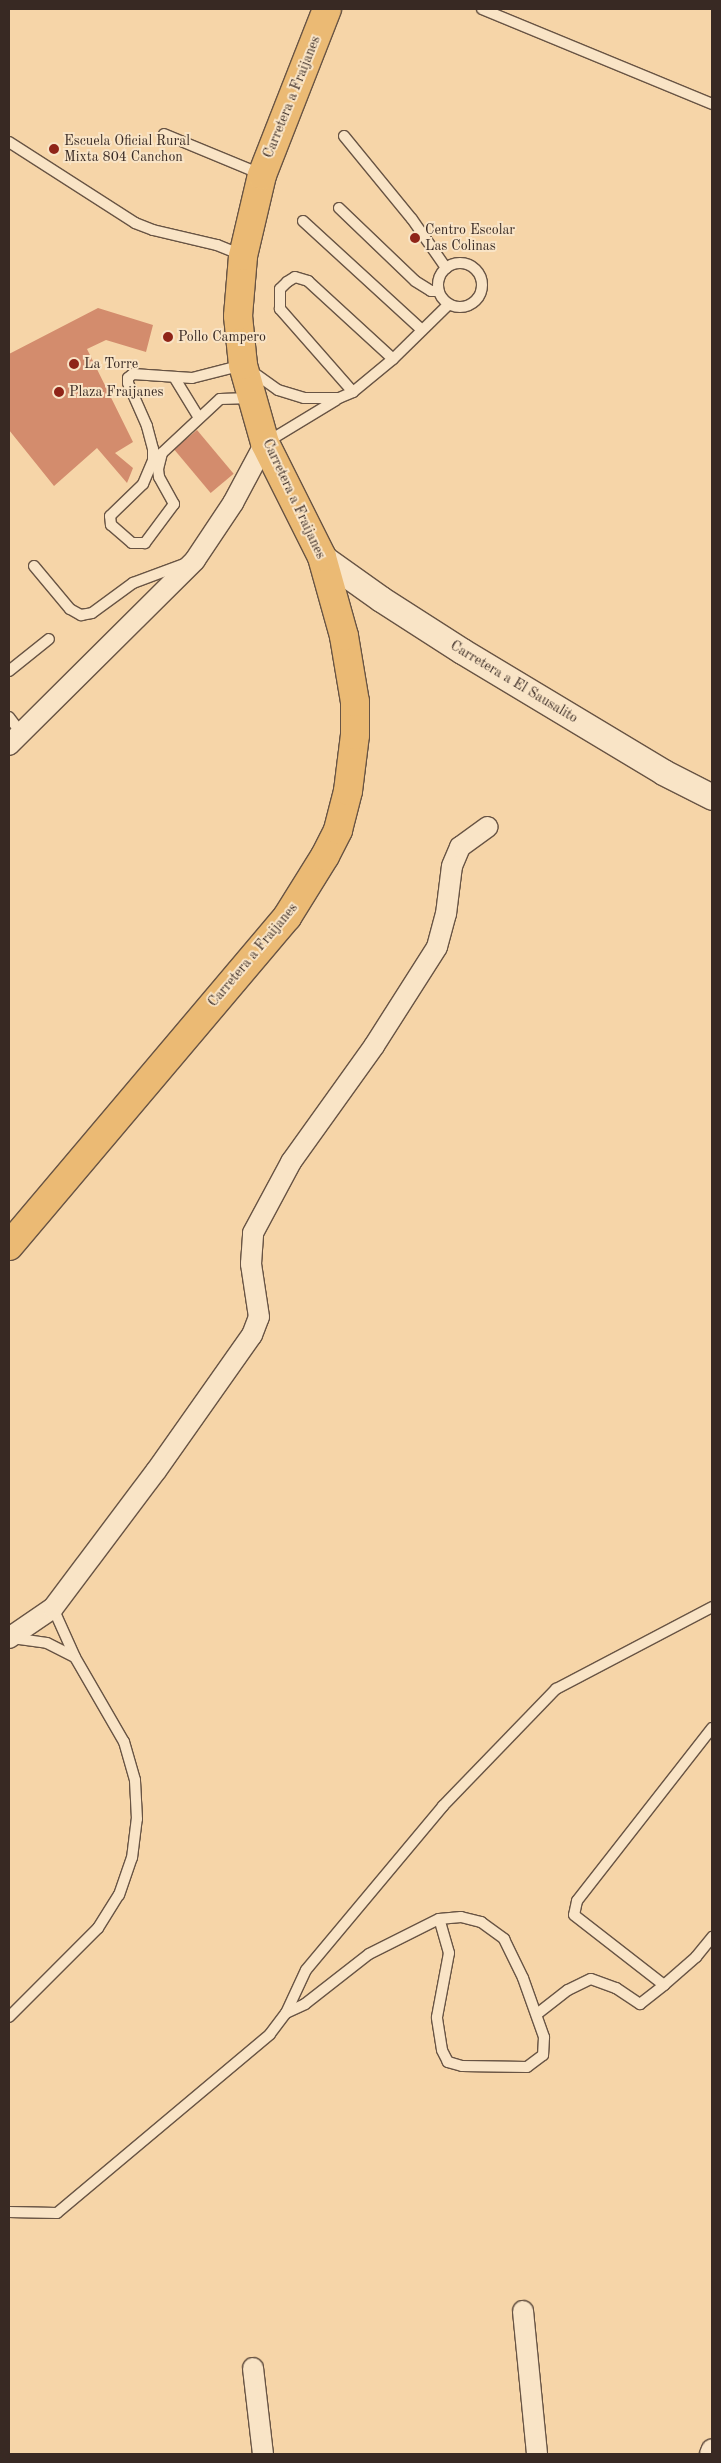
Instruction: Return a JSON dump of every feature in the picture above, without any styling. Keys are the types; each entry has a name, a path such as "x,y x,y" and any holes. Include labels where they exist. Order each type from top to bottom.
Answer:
{"main road":[{"name":"Carretera a Fraijanes","path":"9,1246 286,917 325,856 338,830 348,791 355,735 355,702 344,636 322,557 265,442 244,365 238,316 243,256 262,174 327,9"}],"street":[{"path":"15,739 195,560 233,503 265,442"},
{"name":"Carretera a El Sausalito","path":"322,557 381,599 462,651 663,772 712,796"},
{"path":"10,1638 53,1608 252,1336 259,1317 251,1264 253,1233 291,1162 374,1046 437,947 446,914 452,866 460,848 488,827"},
{"path":"522,2311 537,2454"},
{"path":"253,2368 263,2454"},
{"path":"710,2454 712,2449"}],"lane":[{"path":"482,9 712,104"},
{"path":"164,134 262,174"},
{"path":"344,136 412,218 446,268"},
{"path":"9,142 135,224 217,245 243,256"},
{"path":"338,208 415,280 430,291 438,291"},
{"path":"303,221 422,330"},
{"path":"453,264 470,266 477,271 482,288 474,302 466,306 449,304 438,291 440,274 446,268 453,264"},
{"path":"353,392 280,309 280,289 287,282 296,277 308,281 393,359"},
{"path":"265,442 338,398 353,392 393,359 449,304"},
{"path":"252,398 220,399 162,453 159,477 174,501 173,509 145,543 132,543 111,525 110,516 142,484 149,472 153,449 128,378 133,374 192,378 244,365 278,390 304,398 338,398"},
{"path":"174,377 199,418"},
{"path":"34,566 70,609 81,615 92,613 132,583 195,560"},
{"path":"9,671 49,639"},
{"path":"9,718 15,739"},
{"path":"9,2212 57,2213 270,2034 286,2013 306,1970 312,1962 443,1806 556,1689 712,1607"},
{"path":"9,2017 98,1928 119,1895 132,1858 138,1819 135,1780 124,1742 75,1657 53,1608"},
{"path":"10,1638 46,1643 75,1657"},
{"path":"664,1986 574,1915 577,1901 712,1728"},
{"path":"286,2013 305,2004 369,1954 439,1919 461,1917 481,1922 504,1939 537,2014 544,2036 543,2054 527,2066 462,2066 448,2062 442,2050 437,2017 450,1953 439,1919"},
{"path":"537,2014 568,1990 591,1979 616,1988 640,2004 664,1986 696,1957 712,1937"}],"building":[{"name":"Plaza Fraijanes","path":"98,308 153,325 146,352 106,340 87,349 133,442 115,453 133,468 127,483 97,448 54,486 9,430 9,354"},
{"path":"197,430 234,474 211,493 174,449"}],"place":[{"name":"Escuela Oficial Rural Mixta 804 Canchon","path":"54,149"},
{"name":"Centro Escolar Las Colinas","path":"415,238"},
{"name":"Pollo Campero","path":"168,337"},
{"name":"La Torre","path":"74,364"},
{"name":"Plaza Fraijanes","path":"59,392"}]}
